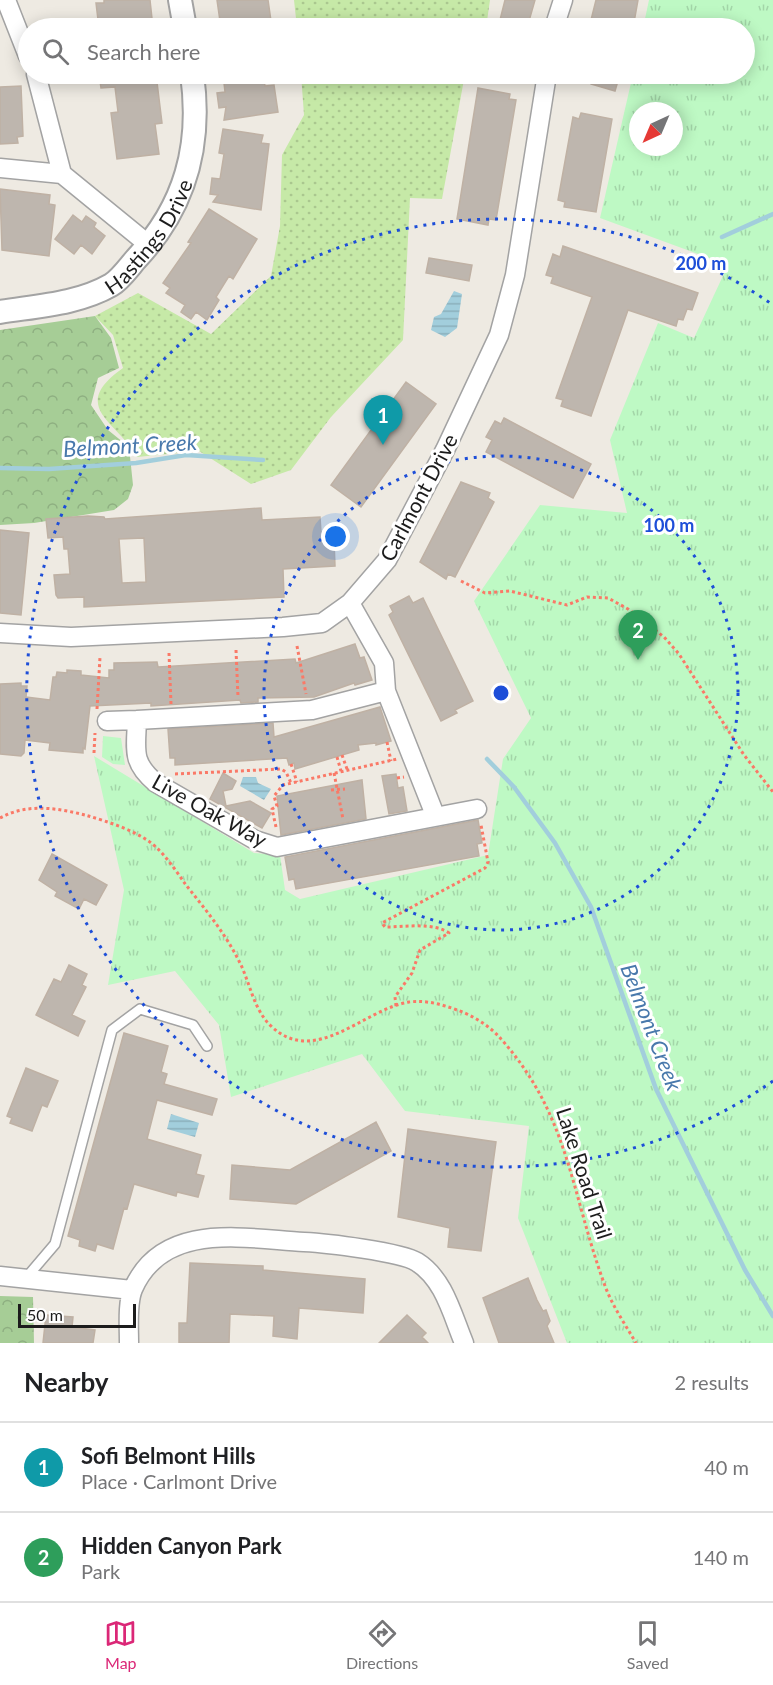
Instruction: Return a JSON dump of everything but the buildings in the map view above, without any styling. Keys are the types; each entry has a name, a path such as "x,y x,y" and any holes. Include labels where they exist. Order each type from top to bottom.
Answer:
{"street":[{"path":"6,0 18,31"},
{"path":"180,0 183,18"},
{"path":"557,18 563,0"},
{"path":"39,84 62,174"},
{"name":"Hastings Drive","path":"0,312 68,302 112,285 149,245 176,203 191,162 196,101 193,84"},
{"name":"Carlmont Drive","path":"0,633 71,637 283,627 322,623 350,603 387,560 445,450 499,335 515,275 545,84"},
{"path":"0,168 62,174 149,245"},
{"path":"350,603 384,663 386,691 435,815"},
{"path":"100,721 312,710 386,691"},
{"name":"Live Oak Way","path":"137,720 136,756 142,771 156,783 261,843 277,847 477,808"},
{"path":"129,1343 132,1290 147,1267 164,1252 193,1238 223,1237 324,1243 416,1261 436,1279 464,1343"},
{"path":"0,1275 24,1280 132,1290"}],"lane":[{"path":"24,1280 55,1244 112,1030 140,1009 193,1025 207,1046"}],"path":[{"path":"461,580 485,593 510,591 567,605 587,597 608,598 628,609 664,637 679,654 744,755 773,792"},
{"path":"297,646 308,701"},
{"path":"236,650 238,705"},
{"path":"169,653 172,708"},
{"path":"94,753 100,721 100,657"},
{"path":"387,742 391,761"},
{"path":"342,755 347,769"},
{"path":"337,757 341,771"},
{"path":"276,827 272,809 277,806 274,796 284,785 404,757"},
{"path":"291,764 297,782"},
{"path":"171,775 280,769 286,771 291,783"},
{"path":"334,773 344,825"},
{"path":"330,790 345,789"},
{"name":"Lake Road Trail","path":"0,818 32,808 57,808 104,820 158,849 218,926 240,962 256,1005 269,1024 283,1036 295,1041 325,1039 396,1006 410,1002 436,1002 468,1014 498,1036 517,1057 546,1102 558,1130 604,1285 636,1343"},
{"path":"396,1006 395,997 412,973 420,950 449,933 424,927 385,927 382,923 484,868 489,862 477,808"}],"green space":[{"path":"294,0 490,0 487,18 296,18"},
{"path":"649,0 773,0 773,1343 567,1343 518,1218 529,1126 405,1111 362,1054 231,1097 219,1025 175,971 108,985 124,890 94,756 254,853 280,855 285,890 300,899 488,855 503,759 531,718 474,601 540,505 627,513 610,440 658,323 694,338 728,265 600,218 631,84 755,84 755,18 645,18"},
{"path":"302,84 463,84 442,199 410,198 403,340 331,417 291,470 251,484 199,451 137,457 102,414 98,404 99,393 107,382 123,368 113,335 95,316 138,293 211,334 271,276 280,226 282,155 304,115"},
{"path":"95,316 111,338 119,368 98,378 91,405 108,430 129,447 133,485 128,499 114,510 34,523 0,525 0,330"},
{"path":"103,736 121,738 125,765 113,764 102,757"},
{"path":"0,1296 33,1297 34,1343 0,1343"}],"water":[{"path":"454,291 462,294 457,328 445,337 431,330 434,317 441,314"},
{"path":"243,777 256,777 258,783 271,789 264,800 240,786"},
{"path":"171,1114 199,1123 195,1137 167,1129"}],"waterway":[{"path":"722,237 773,214"},
{"name":"Belmont Creek","path":"0,468 49,469 136,463 186,455 263,460"},
{"name":"Belmont Creek","path":"487,759 514,787 555,843 591,907 656,1089 745,1270 773,1316"}],"place":[{"name":"Sofi Belmont Hills","path":"383,445"},
{"name":"Hidden Canyon Park","path":"638,660"}]}
